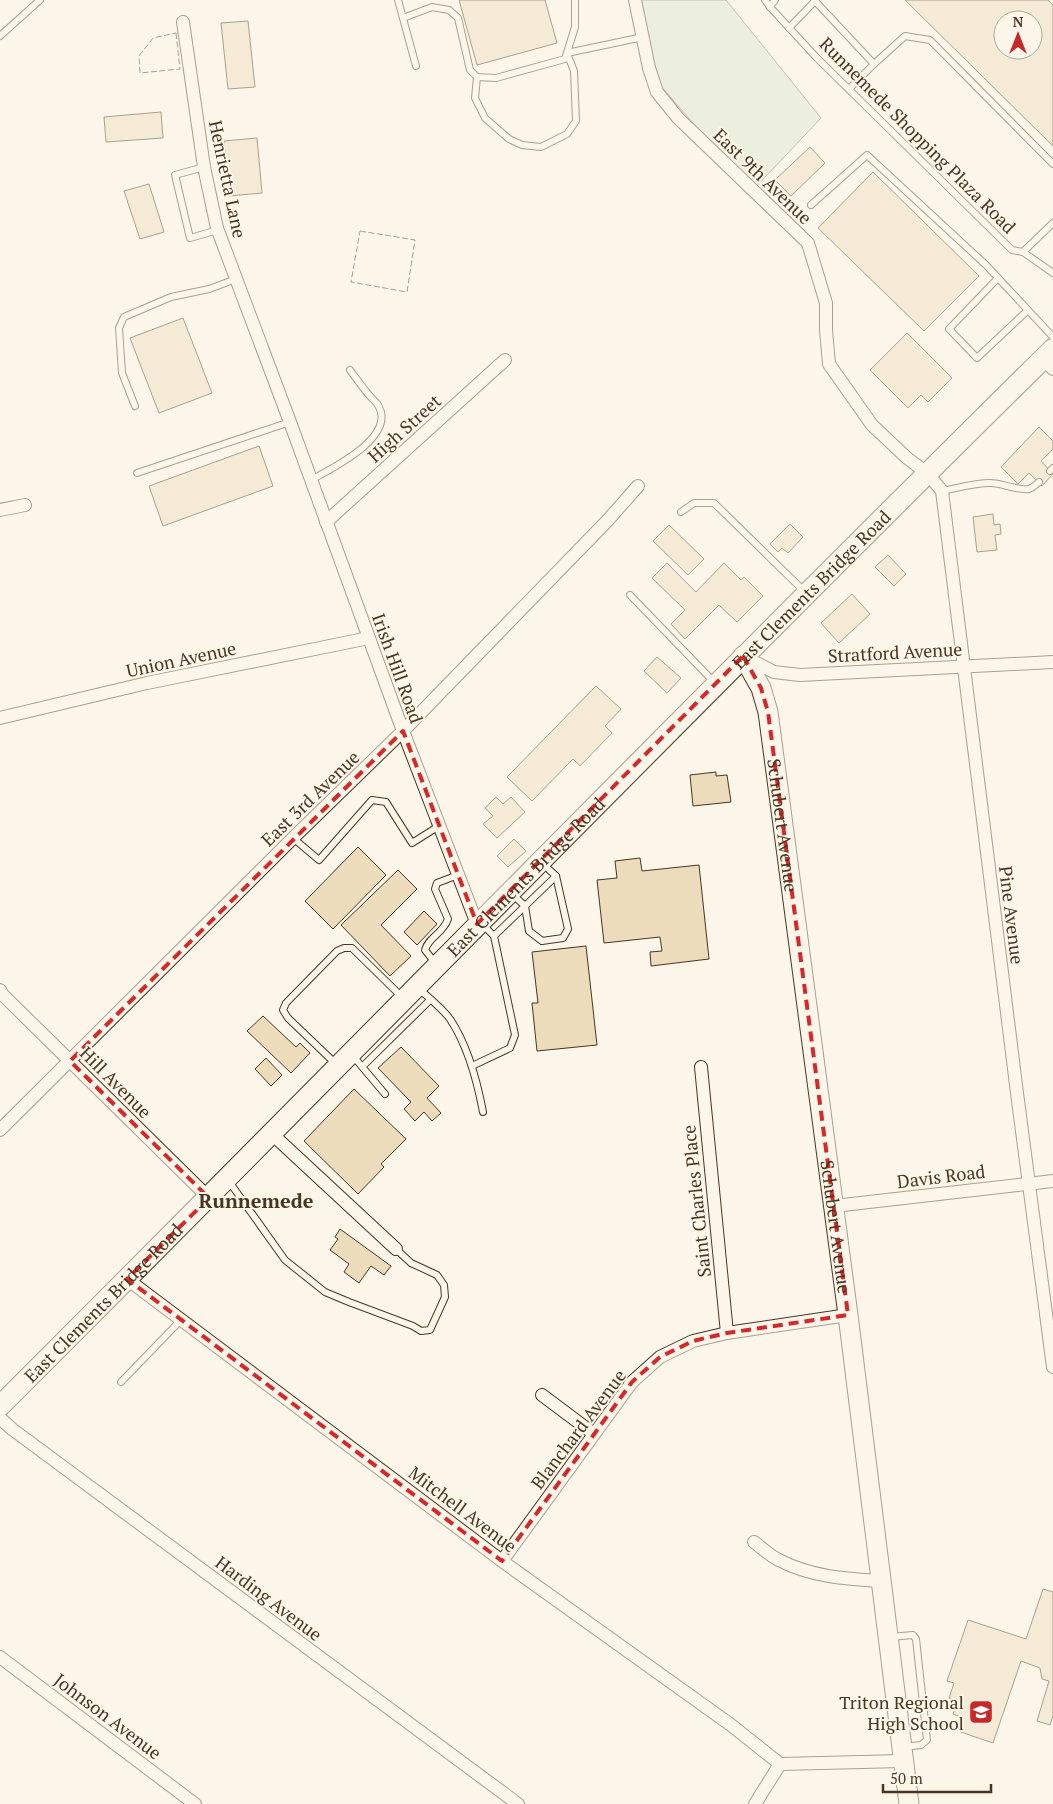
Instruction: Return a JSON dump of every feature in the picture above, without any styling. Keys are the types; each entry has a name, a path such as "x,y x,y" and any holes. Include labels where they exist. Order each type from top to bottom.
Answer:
{"main road":[{"name":"East Clements Bridge Road","path":"0,1406 272,1134 350,1062 417,995 437,965 509,891 927,472 1050,359"}],"street":[{"name":"East 9th Avenue","path":"635,0 649,68 657,92 678,118 808,243 826,303 829,364 872,424 907,458 927,472"},
{"name":"Henrietta Lane","path":"183,22 204,167 218,230 290,422"},
{"name":"High Street","path":"326,522 505,360"},
{"name":"Irish Hill Road","path":"290,422 403,731 458,876 478,923"},
{"path":"927,472 942,490"},
{"name":"East 3rd Avenue","path":"0,1130 403,731 608,520 638,486"},
{"name":"Pine Avenue","path":"942,490 1053,1367"},
{"path":"0,510 25,505"},
{"name":"Union Avenue","path":"0,718 148,683 369,638"},
{"name":"Stratford Avenue","path":"743,656 774,672 800,675 1053,662"},
{"name":"Schubert Avenue","path":"743,656 761,688 768,712 834,1206 909,1804"},
{"name":"Hill Avenue","path":"0,990 209,1198"},
{"name":"Saint Charles Place","path":"701,1067 727,1333"},
{"path":"272,1134 396,1249"},
{"name":"Davis Road","path":"834,1206 1053,1181"},
{"name":"Mitchell Avenue","path":"127,1279 502,1560 731,1725 780,1764"},
{"name":"Blanchard Avenue","path":"502,1560 632,1382 660,1357 693,1341 727,1333 848,1315"},
{"path":"542,1395 594,1434"},
{"name":"Harding Avenue","path":"0,1418 12,1430 518,1804"},
{"path":"754,1542 778,1560 806,1572 846,1579 882,1582"},
{"name":"Johnson Avenue","path":"0,1656 195,1804"},
{"path":"755,1804 780,1764 902,1754"}],"lane":[{"path":"0,36 40,0"},
{"path":"398,0 416,66"},
{"path":"403,18 432,7 448,10 458,18 470,70 477,77 496,78 565,59 575,26 575,0"},
{"name":"Runnemede Shopping Plaza Road","path":"765,0 849,90 1012,250 1023,252 1053,273"},
{"path":"770,7 774,0"},
{"path":"790,28 816,0 874,64"},
{"path":"849,90 905,36 930,40 1053,164"},
{"path":"567,53 643,37"},
{"path":"477,77 474,98 485,118 509,139 522,145 541,147 567,134 576,121 574,71 567,53"},
{"path":"812,205 866,154 998,278 1053,337"},
{"path":"204,167 174,175 190,238 218,230"},
{"path":"1023,252 1053,224"},
{"path":"135,406 122,373 119,328 124,317 171,297 209,289 236,278"},
{"path":"998,278 948,329 978,358 1028,310"},
{"path":"311,480 363,447 377,434 382,419 379,407 350,370"},
{"path":"137,473 290,422"},
{"path":"942,490 988,483 1027,489 1032,488 1039,482"},
{"path":"682,512 694,503 714,503 806,593"},
{"path":"630,595 716,684"},
{"path":"293,838 319,860 372,800 386,802 412,843 439,826"},
{"path":"509,891 525,906 529,931 542,941 563,938 568,929 556,876 540,861"},
{"path":"437,965 424,950 427,943 445,928 448,919 435,888 437,883 458,876"},
{"path":"494,936 556,876"},
{"path":"472,1066 510,1048 515,1035 494,936 478,923"},
{"path":"385,1094 350,1062 288,1018 283,1010 292,996 337,952 344,948 352,948 449,1018 461,1040 478,1081 483,1112"},
{"path":"227,1179 285,1260 325,1292 413,1326 421,1331 430,1330 445,1297 444,1285 437,1275 411,1263 396,1249"},
{"path":"121,1382 181,1320"},
{"path":"888,1638 913,1635 916,1639 926,1740 921,1745 902,1754"}],"highlighted area":[{"path":"743,656 761,688 768,712 848,1315 727,1333 693,1341 660,1357 632,1382 502,1561 127,1279 209,1198 70,1061 403,731 477,924"}],"green space":[{"path":"634,0 726,0 821,118 752,191 647,70"}],"building":[{"path":"459,0 545,0 557,43 477,65"},
{"path":"905,0 1048,0 1053,5 1053,146"},
{"path":"248,21 255,87 228,89 221,23"},
{"path":"161,112 163,138 106,142 104,117"},
{"path":"257,138 262,193 229,196 224,141"},
{"path":"810,147 825,163 791,196 775,180"},
{"path":"873,172 979,276 924,331 818,228"},
{"path":"149,184 164,232 140,239 124,191"},
{"path":"183,318 212,393 159,413 130,338"},
{"path":"907,333 952,378 928,402 921,395 908,408 870,370"},
{"path":"1039,427 1053,441 1053,449 1041,461 1053,474 1042,486 1029,473 1018,484 1001,467"},
{"path":"259,446 273,486 163,526 149,486"},
{"path":"993,514 994,525 1000,524 1001,534 995,535 997,550 977,552 973,517"},
{"path":"790,524 803,537 788,553 782,548 778,552 770,544"},
{"path":"669,525 704,559 688,575 653,541"},
{"path":"888,555 906,574 894,586 875,567"},
{"path":"667,563 696,592 724,563 741,580 744,577 763,596 737,622 719,605 685,639 671,624 685,610 652,578"},
{"path":"852,594 870,614 839,643 821,623"},
{"path":"657,657 681,678 667,693 644,671"},
{"path":"596,686 621,709 605,726 612,733 580,766 573,759 532,801 507,777"},
{"path":"716,772 716,776 727,775 731,802 693,806 690,775"},
{"path":"496,797 503,804 511,797 525,812 497,838 483,824 493,816 485,808"},
{"path":"514,839 526,851 508,867 497,856"},
{"path":"358,847 386,875 333,929 305,901"},
{"path":"640,858 642,871 699,865 709,959 651,966 650,952 662,951 660,937 604,943 597,880 617,878 615,861"},
{"path":"398,870 417,889 381,925 411,956 390,976 341,925"},
{"path":"424,911 437,924 417,945 404,932"},
{"path":"586,946 597,1045 537,1051 532,1003 538,1003 532,952"},
{"path":"263,1016 296,1047 300,1043 310,1053 291,1073 247,1031"},
{"path":"401,1047 439,1086 427,1098 441,1113 432,1121 424,1112 415,1121 404,1109 411,1102 378,1068"},
{"path":"266,1058 282,1075 271,1086 255,1069"},
{"path":"354,1089 406,1139 381,1164 384,1167 358,1194 304,1141"},
{"path":"340,1229 391,1266 384,1275 371,1266 359,1283 344,1272 349,1264 330,1250 338,1239 335,1237"},
{"path":"1043,1589 1053,1592 1053,1716 1050,1725 1037,1721 1049,1681 1042,1679 1040,1668 1021,1661 993,1743 955,1730 960,1717 953,1714 958,1700 949,1698 954,1683 947,1681 968,1620 1026,1639"}],"fence":[{"path":"176,33 180,69 140,73 139,56 153,38 176,33"},
{"path":"360,231 415,240 407,292 351,282 360,231"}],"place":[{"name":"Triton Regional High School","path":"981,1712"}],"district":[{"name":"Runnemede","path":"256,1200"}]}
